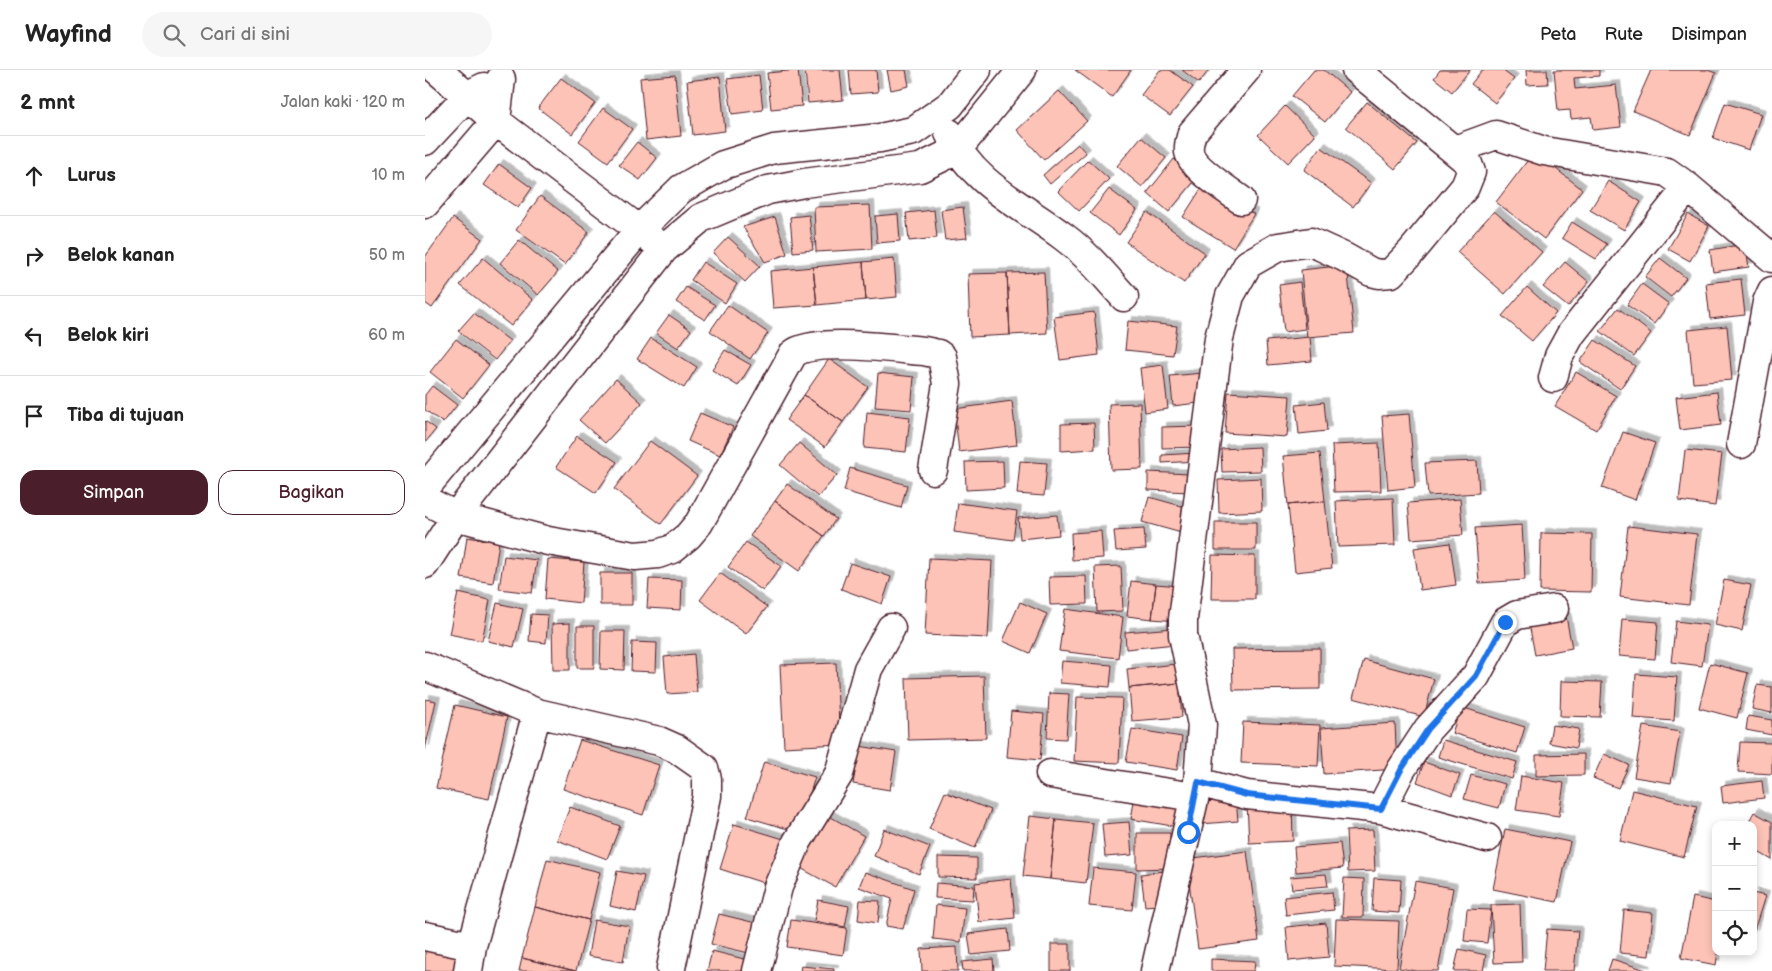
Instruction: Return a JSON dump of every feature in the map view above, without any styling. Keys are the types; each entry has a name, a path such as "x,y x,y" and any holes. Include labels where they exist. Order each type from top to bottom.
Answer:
{"street":[{"path":"437,70 496,121 664,249"},
{"path":"425,488 639,230 681,190 723,165 774,149 880,138 913,131 950,105 977,70"},
{"path":"425,564 456,516 664,249 701,218 768,190 804,183 920,168 957,150 1022,70"},
{"path":"1241,200 1197,166 1189,154 1188,143 1192,133 1245,70"},
{"path":"1155,971 1196,790 1201,724 1183,635 1183,619 1219,338 1230,296 1248,264 1278,247 1311,242 1371,272 1379,274 1391,273 1412,251 1465,187 1471,172 1467,160 1356,70"},
{"path":"425,141 468,95 505,75"},
{"path":"425,204 496,121 505,75"},
{"path":"939,113 957,150 987,184 1080,250 1124,297"},
{"path":"1455,150 1496,135 1545,151 1667,172 1688,187 1772,258"},
{"path":"1553,378 1559,356 1571,334 1688,187"},
{"path":"1741,444 1767,302 1772,291"},
{"path":"425,500 456,516 548,541 635,556 658,554 672,549 688,536 699,523 793,354 800,348 820,345 924,351 938,354 942,357 947,384 933,470"},
{"path":"1381,809 1401,770 1428,729 1476,676 1505,622 1517,615 1554,609"},
{"path":"757,971 778,887 797,842 839,774 868,669 891,628"},
{"path":"425,666 537,713 659,740 685,754 704,768 707,779 707,796 671,968"},
{"path":"425,936 470,959 537,713"},
{"path":"1050,774 1381,809 1487,838"}],"building":[{"path":"798,70 802,106 771,109 767,73"},
{"path":"805,70 840,70 843,100 808,103"},
{"path":"849,70 876,70 878,92 851,94"},
{"path":"887,70 906,70 909,86 891,90"},
{"path":"1075,70 1131,70 1112,97"},
{"path":"1160,70 1170,70 1193,87 1170,116 1141,95"},
{"path":"1182,70 1209,70 1199,83"},
{"path":"1314,70 1324,70 1350,92 1325,122 1292,96"},
{"path":"1440,70 1470,70 1452,92 1434,78"},
{"path":"1482,70 1502,70 1514,79 1495,103 1471,84"},
{"path":"1526,70 1547,70 1548,84 1527,85"},
{"path":"1554,70 1599,70 1599,76 1574,78 1575,89 1616,85 1621,127 1593,130 1591,117 1571,119 1570,110 1558,111"},
{"path":"1651,70 1707,70 1716,73 1690,135 1633,111"},
{"path":"675,75 681,136 646,140 640,78"},
{"path":"759,75 763,110 732,114 727,79"},
{"path":"720,77 725,131 693,135 687,81"},
{"path":"561,78 595,103 572,134 538,108"},
{"path":"1059,91 1087,121 1044,160 1017,130"},
{"path":"1367,102 1417,143 1395,169 1346,127"},
{"path":"1725,103 1761,114 1749,150 1713,138"},
{"path":"1285,106 1315,135 1288,163 1258,135"},
{"path":"603,108 632,129 608,162 579,141"},
{"path":"1141,137 1166,158 1142,187 1117,166"},
{"path":"637,142 657,158 640,180 619,165"},
{"path":"1078,144 1086,153 1050,184 1043,175"},
{"path":"1321,147 1371,183 1353,207 1304,170"},
{"path":"1534,152 1582,189 1544,239 1496,202"},
{"path":"1174,159 1197,178 1169,212 1147,193"},
{"path":"1088,160 1109,179 1079,211 1058,191"},
{"path":"499,164 532,188 518,208 484,185"},
{"path":"1608,181 1641,202 1624,230 1590,210"},
{"path":"1204,184 1254,214 1233,248 1183,217"},
{"path":"1109,189 1137,210 1119,235 1090,213"},
{"path":"540,196 589,232 565,265 516,230"},
{"path":"870,205 872,249 816,252 814,207"},
{"path":"963,207 967,238 945,240 941,210"},
{"path":"934,210 937,238 909,241 906,213"},
{"path":"1494,211 1542,252 1505,294 1457,252"},
{"path":"1147,212 1205,253 1184,283 1126,242"},
{"path":"898,214 900,241 877,243 875,216"},
{"path":"1688,214 1709,226 1690,261 1668,249"},
{"path":"809,215 813,250 793,252 790,217"},
{"path":"775,217 787,254 765,262 743,227"},
{"path":"453,218 482,239 432,308 425,303 425,257"},
{"path":"1572,222 1607,244 1596,259 1562,238"},
{"path":"728,237 760,266 745,282 713,253"},
{"path":"519,240 558,272 538,295 500,263"},
{"path":"1745,244 1749,267 1713,272 1710,250"},
{"path":"483,258 533,300 511,326 460,285"},
{"path":"1660,258 1686,278 1671,297 1645,277"},
{"path":"894,259 897,297 866,300 863,262"},
{"path":"703,262 737,284 725,303 691,280"},
{"path":"863,262 866,300 817,305 813,267"},
{"path":"1565,262 1589,282 1568,307 1543,287"},
{"path":"1347,265 1354,333 1307,337 1301,270"},
{"path":"813,267 817,305 773,308 770,271"},
{"path":"1044,272 1047,333 1010,335 1007,273"},
{"path":"1007,273 1010,335 970,337 968,274"},
{"path":"1741,279 1745,315 1710,319 1706,283"},
{"path":"1300,282 1305,329 1284,332 1279,285"},
{"path":"1642,284 1669,304 1654,324 1627,305"},
{"path":"686,287 715,305 705,320 676,302"},
{"path":"1527,287 1556,313 1532,341 1502,316"},
{"path":"728,305 768,333 750,359 710,331"},
{"path":"1618,308 1651,333 1634,356 1600,331"},
{"path":"1094,312 1099,355 1060,360 1054,317"},
{"path":"474,313 510,341 495,360 458,331"},
{"path":"669,315 691,330 678,348 656,333"},
{"path":"1128,321 1177,326 1173,355 1125,350"},
{"path":"1727,326 1732,380 1693,383 1688,330"},
{"path":"1310,337 1312,361 1268,365 1266,341"},
{"path":"651,338 697,367 684,388 637,359"},
{"path":"456,339 489,365 463,398 430,372"},
{"path":"1595,340 1635,366 1620,389 1580,362"},
{"path":"725,350 751,365 738,386 712,370"},
{"path":"829,359 868,387 843,422 804,395"},
{"path":"1163,365 1168,409 1145,412 1140,368"},
{"path":"1576,372 1616,396 1596,430 1555,406"},
{"path":"878,373 914,377 911,410 875,407"},
{"path":"1203,373 1206,402 1173,406 1170,376"},
{"path":"616,379 642,403 605,443 579,420"},
{"path":"432,386 457,405 443,423 425,410 425,395"},
{"path":"1228,392 1290,396 1287,437 1225,433"},
{"path":"1717,392 1721,425 1680,430 1676,397"},
{"path":"804,395 843,422 825,447 786,420"},
{"path":"1012,401 1017,445 959,452 954,409"},
{"path":"1324,402 1327,431 1299,434 1296,405"},
{"path":"1140,403 1142,469 1111,470 1109,404"},
{"path":"867,412 910,417 906,452 864,448"},
{"path":"700,413 733,427 720,455 688,441"},
{"path":"1409,414 1415,487 1388,490 1382,416"},
{"path":"425,421 436,429 425,443"},
{"path":"1094,423 1095,449 1061,451 1061,424"},
{"path":"1199,426 1200,447 1162,448 1162,427"},
{"path":"1623,432 1655,443 1635,500 1602,488"},
{"path":"577,436 617,462 596,493 556,467"},
{"path":"650,441 697,476 661,524 614,489"},
{"path":"799,443 837,475 818,497 780,465"},
{"path":"1379,443 1381,491 1334,492 1332,445"},
{"path":"1260,447 1261,471 1222,472 1221,449"},
{"path":"1685,450 1722,454 1715,506 1679,501"},
{"path":"1197,453 1197,461 1162,463 1162,455"},
{"path":"1320,453 1325,501 1288,505 1283,456"},
{"path":"1003,461 1004,488 966,490 965,462"},
{"path":"1020,461 1047,463 1044,496 1017,494"},
{"path":"1477,461 1479,493 1428,496 1425,463"},
{"path":"850,468 907,485 901,508 844,491"},
{"path":"1148,472 1190,474 1189,492 1148,490"},
{"path":"1261,478 1262,511 1219,513 1218,480"},
{"path":"787,484 836,519 824,536 775,501"},
{"path":"1149,497 1192,509 1185,534 1142,522"},
{"path":"1393,498 1395,545 1338,547 1336,501"},
{"path":"1460,499 1463,535 1411,539 1408,503"},
{"path":"775,501 824,536 799,571 750,536"},
{"path":"1325,501 1332,568 1295,572 1288,505"},
{"path":"958,503 1017,511 1013,540 954,532"},
{"path":"1057,515 1059,535 1020,539 1018,518"},
{"path":"1215,522 1256,522 1256,550 1215,550"},
{"path":"1522,525 1525,580 1479,583 1475,528"},
{"path":"1628,526 1697,534 1689,605 1620,597"},
{"path":"1144,529 1146,549 1116,551 1114,531"},
{"path":"1101,531 1103,558 1072,560 1071,533"},
{"path":"1541,533 1592,534 1591,592 1540,591"},
{"path":"467,537 499,542 493,583 461,578"},
{"path":"746,542 781,566 763,591 728,567"},
{"path":"1450,543 1456,585 1420,590 1414,548"},
{"path":"1212,555 1255,556 1255,599 1211,599"},
{"path":"504,556 537,560 532,593 499,589"},
{"path":"929,558 992,561 988,638 925,635"},
{"path":"548,559 584,562 581,603 545,599"},
{"path":"850,563 891,577 882,604 841,589"},
{"path":"1121,566 1123,611 1097,612 1095,567"},
{"path":"600,573 632,573 632,605 600,605"},
{"path":"720,573 767,607 746,634 700,600"},
{"path":"1086,576 1087,604 1050,605 1049,577"},
{"path":"649,579 682,580 681,610 647,608"},
{"path":"1724,580 1751,585 1742,631 1715,625"},
{"path":"1131,581 1156,584 1152,619 1127,616"},
{"path":"1156,584 1180,586 1177,621 1152,619"},
{"path":"458,593 490,600 482,641 449,634"},
{"path":"1020,602 1047,614 1030,653 1003,641"},
{"path":"497,603 523,609 514,647 488,641"},
{"path":"1065,609 1123,617 1118,658 1059,651"},
{"path":"1565,611 1572,648 1535,655 1528,618"},
{"path":"531,614 548,615 546,643 529,641"},
{"path":"1622,619 1658,622 1655,659 1619,656"},
{"path":"1676,621 1708,625 1702,666 1671,662"},
{"path":"570,623 570,670 553,670 552,624"},
{"path":"577,626 594,626 594,668 577,668"},
{"path":"1174,628 1176,644 1126,649 1125,632"},
{"path":"601,631 625,631 624,670 600,669"},
{"path":"632,642 657,643 656,672 631,671"},
{"path":"1320,648 1320,689 1233,690 1232,649"},
{"path":"694,654 697,692 667,694 664,657"},
{"path":"1364,660 1434,679 1424,717 1353,698"},
{"path":"1062,661 1112,665 1110,687 1060,683"},
{"path":"836,663 840,744 784,747 780,665"},
{"path":"1710,663 1748,673 1737,718 1699,708"},
{"path":"1177,664 1179,683 1129,688 1127,669"},
{"path":"1636,674 1677,677 1674,721 1633,718"},
{"path":"984,676 986,738 908,740 906,678"},
{"path":"1561,681 1602,682 1600,717 1560,716"},
{"path":"1179,683 1182,717 1132,721 1129,688"},
{"path":"1757,685 1772,687 1772,713 1752,709"},
{"path":"1049,693 1069,694 1066,739 1047,738"},
{"path":"1077,697 1122,698 1119,763 1074,761"},
{"path":"425,699 436,701 425,750"},
{"path":"455,705 507,717 489,799 436,788"},
{"path":"1461,707 1525,727 1517,753 1452,733"},
{"path":"1011,711 1044,714 1040,760 1007,757"},
{"path":"1748,716 1772,720 1772,735 1746,730"},
{"path":"1243,722 1320,725 1318,766 1241,763"},
{"path":"1395,723 1397,769 1324,774 1321,728"},
{"path":"1552,725 1579,729 1576,748 1549,743"},
{"path":"1643,726 1680,732 1671,783 1634,777"},
{"path":"1132,729 1182,737 1177,770 1126,762"},
{"path":"580,740 659,765 643,815 563,789"},
{"path":"1443,740 1517,762 1512,779 1438,757"},
{"path":"1740,742 1772,743 1772,774 1738,772"},
{"path":"859,746 896,752 890,790 853,784"},
{"path":"1584,754 1584,775 1536,776 1536,755"},
{"path":"1604,754 1629,765 1618,788 1593,778"},
{"path":"764,762 815,777 798,832 747,817"},
{"path":"1424,762 1460,775 1452,795 1417,782"},
{"path":"1471,775 1505,784 1499,808 1464,799"},
{"path":"1521,776 1564,783 1559,816 1516,810"},
{"path":"1762,781 1764,798 1723,803 1721,786"},
{"path":"1136,790 1189,799 1184,828 1131,819"},
{"path":"1632,790 1697,806 1684,857 1620,841"},
{"path":"945,792 991,810 975,848 929,829"},
{"path":"1236,799 1238,821 1201,824 1200,802"},
{"path":"1292,802 1293,841 1249,843 1247,804"},
{"path":"570,807 620,826 607,859 557,840"},
{"path":"1754,812 1772,822 1772,860 1757,851 1757,821 1749,821"},
{"path":"824,813 864,836 835,887 795,865"},
{"path":"1030,816 1056,819 1050,879 1023,876"},
{"path":"1056,819 1093,823 1086,883 1050,879"},
{"path":"1129,822 1132,855 1105,857 1102,824"},
{"path":"734,824 787,840 773,886 720,869"},
{"path":"884,829 930,847 919,874 874,856"},
{"path":"1505,829 1570,842 1557,902 1493,889"},
{"path":"1373,830 1375,871 1348,872 1346,831"},
{"path":"1137,833 1170,833 1170,868 1137,869"},
{"path":"1340,843 1343,868 1296,872 1294,847"},
{"path":"1247,851 1259,941 1198,949 1186,859"},
{"path":"938,857 977,858 977,878 938,877"},
{"path":"547,859 600,872 589,920 535,907"},
{"path":"1093,868 1136,872 1132,910 1089,906"},
{"path":"617,871 644,876 636,912 610,906"},
{"path":"1163,871 1167,904 1145,906 1141,874"},
{"path":"865,872 914,889 903,929 886,926 892,899 859,887"},
{"path":"1326,874 1328,886 1292,889 1290,877"},
{"path":"1344,878 1364,879 1363,917 1342,917"},
{"path":"1374,878 1401,880 1399,913 1372,911"},
{"path":"1011,879 1015,918 979,922 975,883"},
{"path":"1415,881 1453,888 1438,971 1416,971 1399,968"},
{"path":"936,883 974,886 973,900 935,898"},
{"path":"1332,892 1334,910 1286,915 1284,897"},
{"path":"1757,894 1765,896 1757,921"},
{"path":"1693,897 1712,901 1712,956 1717,956 1716,965 1681,958"},
{"path":"818,900 849,906 845,927 814,921"},
{"path":"860,900 880,901 878,923 858,920"},
{"path":"1520,904 1522,962 1494,963 1491,905"},
{"path":"936,905 965,908 961,942 933,939"},
{"path":"535,907 589,920 576,971 522,958"},
{"path":"1467,909 1491,910 1487,943 1464,941"},
{"path":"1624,910 1653,913 1649,956 1620,953"},
{"path":"719,914 764,925 757,955 711,944"},
{"path":"1336,919 1399,921 1397,969 1334,966"},
{"path":"594,920 629,926 623,962 588,956"},
{"path":"791,920 847,928 843,955 787,947"},
{"path":"1326,923 1329,957 1289,961 1286,927"},
{"path":"1008,929 1010,951 971,955 968,934"},
{"path":"1547,929 1578,931 1574,971 1543,971"},
{"path":"425,944 459,957 453,971 425,971"},
{"path":"1051,944 1070,944 1070,971 1051,971"},
{"path":"957,947 958,971 922,971 921,949"},
{"path":"1459,949 1486,955 1483,971 1454,971"},
{"path":"712,951 752,961 750,971 707,971"},
{"path":"522,958 575,971 519,971"},
{"path":"993,959 994,971 963,971 962,962"},
{"path":"1211,959 1255,961 1254,971 1211,971"},
{"path":"1612,959 1646,970 1646,971 1608,971"},
{"path":"801,966 834,969 834,971 800,971"}],"route":[{"path":"1188,832 1198,782 1247,795 1381,809 1401,770 1428,729 1476,676 1505,622"}]}
